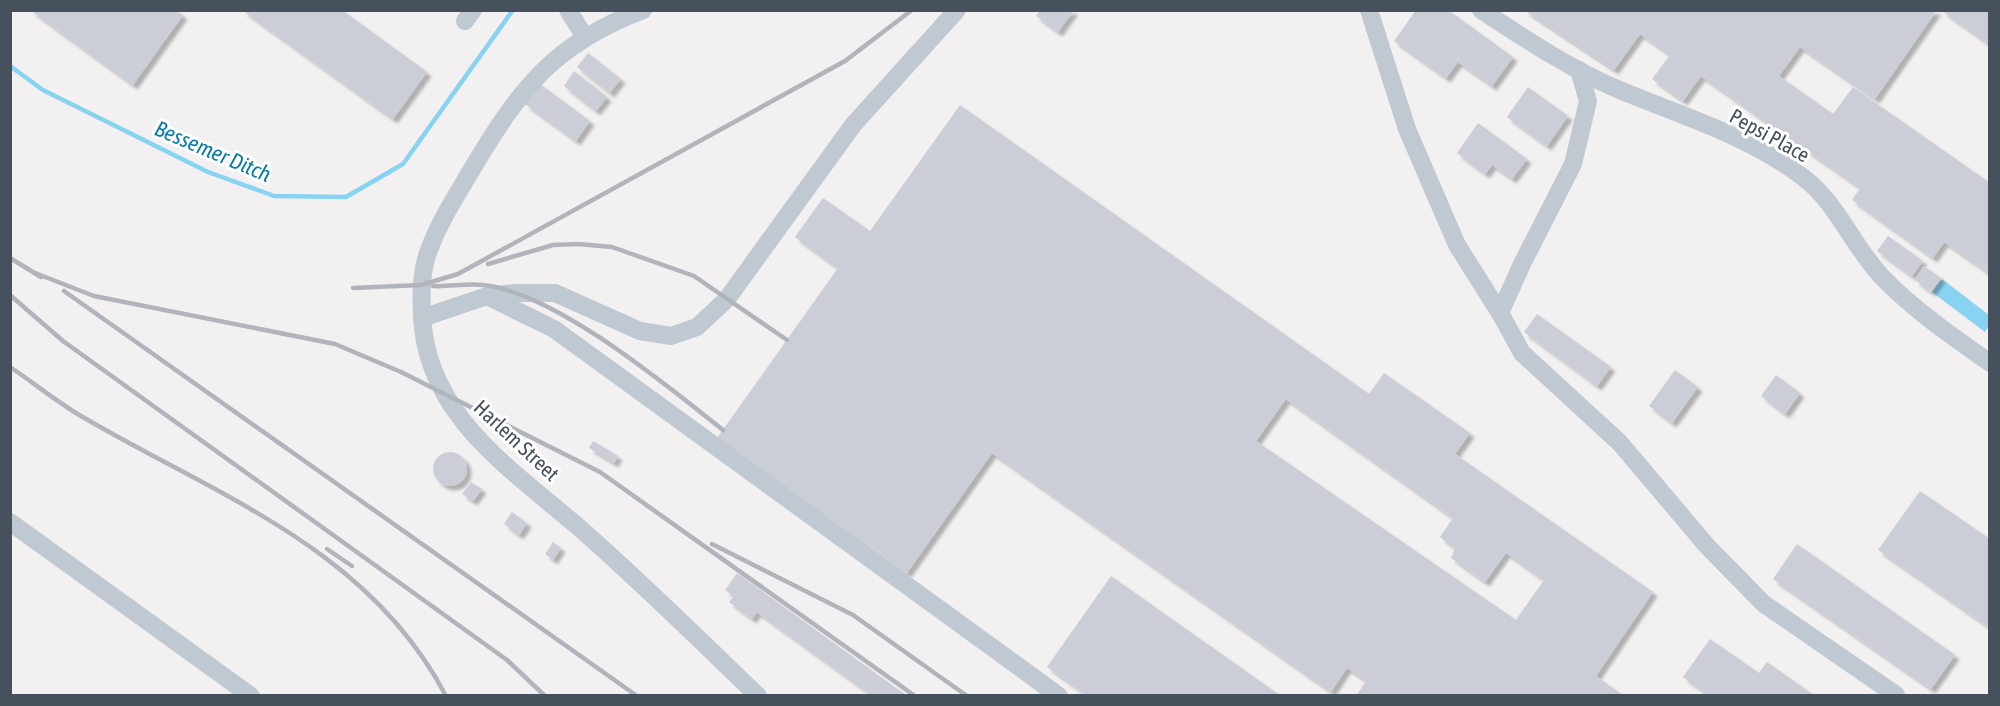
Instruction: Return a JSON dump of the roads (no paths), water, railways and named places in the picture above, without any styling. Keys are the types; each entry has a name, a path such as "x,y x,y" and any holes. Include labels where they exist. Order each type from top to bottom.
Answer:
{"lane":[{"path":"568,10 585,37"},
{"name":"Harlem Street","path":"643,10 612,22 585,37 553,60 529,83 501,122 466,180 428,252 421,285 426,352 450,407 478,439 621,565 758,696"},
{"path":"422,318 487,296 516,292 555,293 640,331 671,336 697,327 727,299 853,125 957,10"},
{"path":"1369,10 1411,140 1457,245 1503,318"},
{"name":"Pepsi Place","path":"1481,10 1579,70 1738,139 1803,177 1821,193 1882,277 1942,329 1989,363"},
{"path":"1579,70 1588,101 1573,164 1522,264 1500,313 1522,353 1620,443 1707,546 1764,604 1896,695"},
{"path":"487,296 554,328 1059,696"},
{"path":"10,522 251,696"}],"water":[{"path":"1942,279 1989,315 1989,326 1985,332 1932,292"}],"waterway":[{"name":"Bessemer Ditch","path":"10,66 43,90 208,172 274,196 346,197 403,164 513,10"}],"railway":[{"path":"353,288 421,285 458,274 845,61 912,10"},
{"path":"488,264 553,245 578,244 612,247 694,276 787,340"},
{"path":"10,258 41,277"},
{"path":"35,273 94,296 335,344 401,372 600,472 915,696"},
{"path":"433,286 483,285 511,291 542,304 608,343 723,430"},
{"path":"64,291 637,696"},
{"path":"10,295 63,341 507,660 545,696"},
{"path":"10,367 81,416 236,500 285,530 332,563 375,601 413,644 446,696"},
{"path":"712,544 853,615 967,696"},
{"path":"327,549 352,566"}]}
